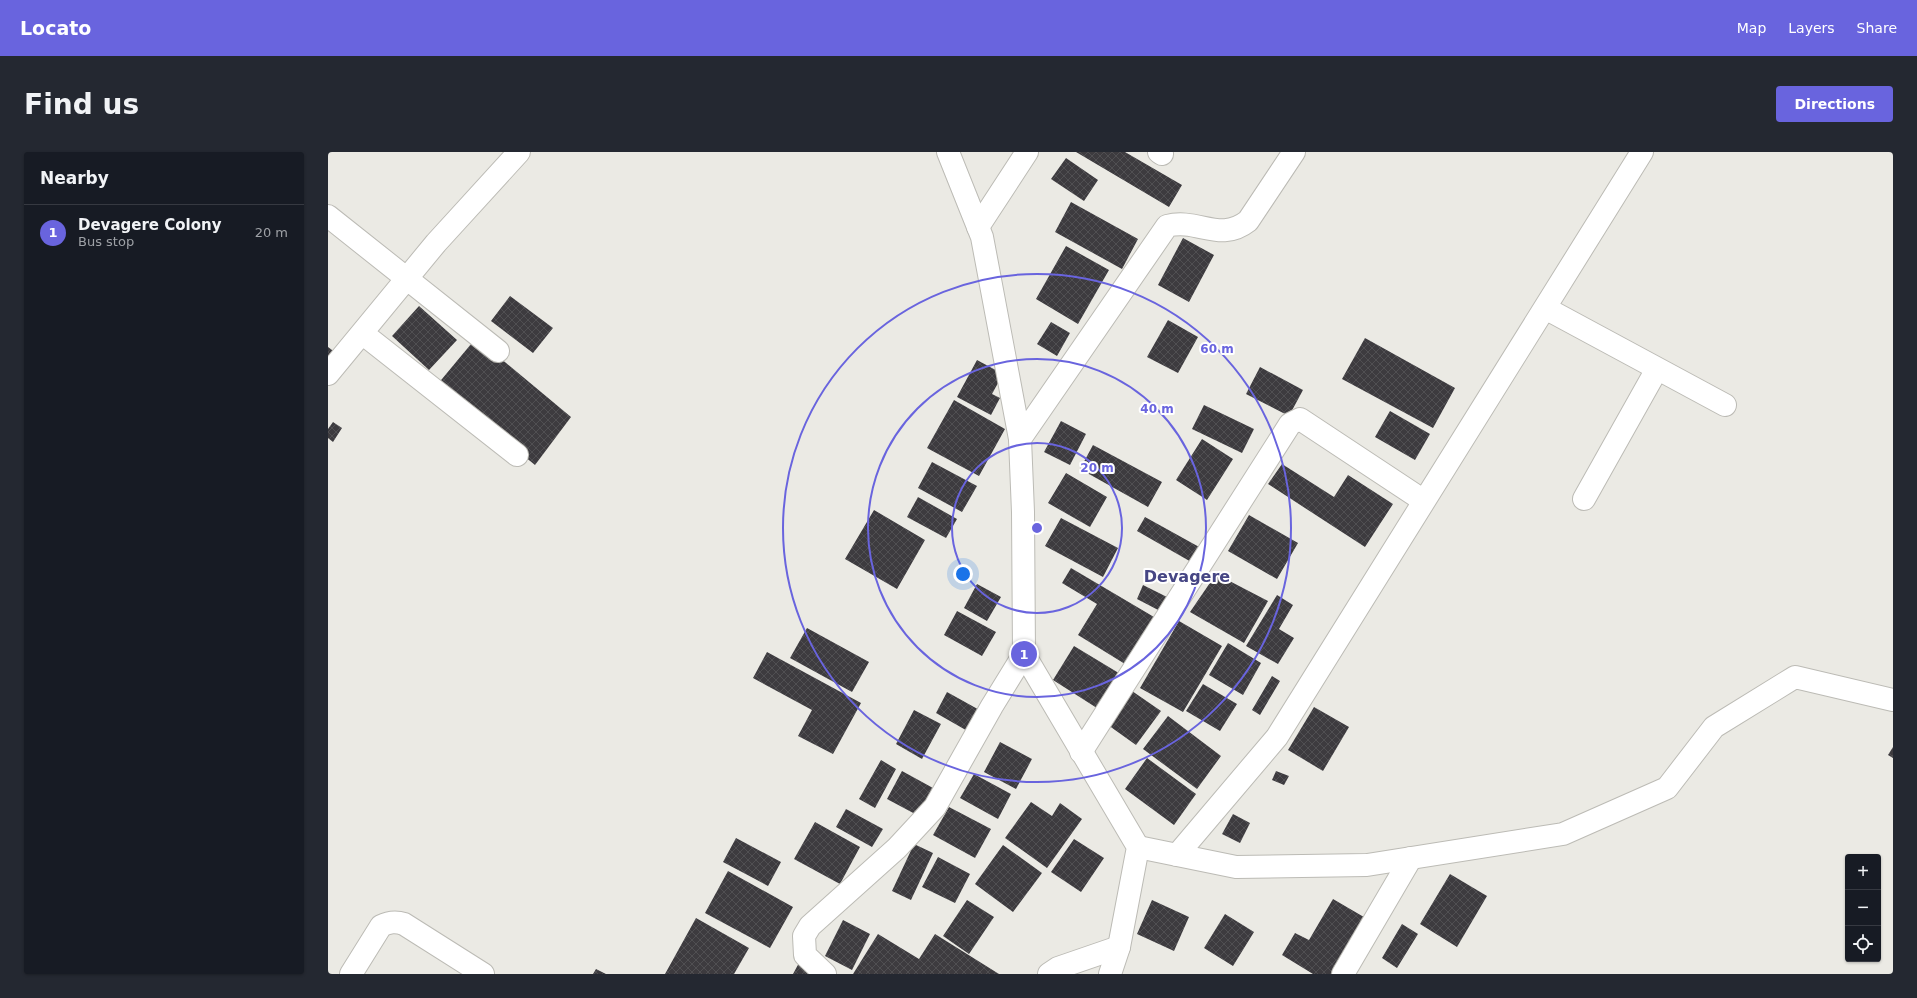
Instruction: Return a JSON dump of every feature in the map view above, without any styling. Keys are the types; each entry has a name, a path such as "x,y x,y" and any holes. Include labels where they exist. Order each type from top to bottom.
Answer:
{"street":[{"path":"328,374 436,243 519,152"},
{"path":"948,152 982,237 1020,439 1023,512 1024,654 1138,847 1119,947 1110,974"},
{"path":"978,227 1027,152"},
{"path":"1020,439 1167,226 1185,224 1230,231 1239,228 1248,221 1294,152"},
{"path":"1177,855 1277,737 1642,152"},
{"path":"328,216 498,351"},
{"path":"1545,308 1725,405"},
{"path":"362,333 517,455"},
{"path":"1584,499 1658,369"},
{"path":"1081,752 1290,424 1300,419 1424,502"},
{"path":"825,974 806,955 804,936 810,926 897,848 935,807 992,706 1024,654"},
{"path":"1138,847 1236,867 1367,865 1563,834 1667,788 1714,727 1795,677 1893,700"},
{"path":"1343,974 1411,858"},
{"path":"351,974 381,926 389,922 398,922 404,924 483,974"},
{"path":"1048,974 1058,968 1119,947"}],"building":[{"path":"1076,152 1125,152 1182,185 1169,207"},
{"path":"1066,158 1098,180 1084,201 1051,179"},
{"path":"1071,202 1138,239 1122,269 1055,232"},
{"path":"1183,238 1214,255 1189,302 1158,285"},
{"path":"1066,246 1109,270 1078,324 1036,299"},
{"path":"510,296 553,328 533,353 491,321"},
{"path":"419,306 457,340 429,370 392,336"},
{"path":"1168,320 1198,337 1178,373 1147,357"},
{"path":"1051,322 1070,333 1057,356 1037,344"},
{"path":"476,338 571,417 535,465 437,385"},
{"path":"1365,338 1455,388 1433,428 1342,379"},
{"path":"328,347 340,356 328,370"},
{"path":"977,360 1003,374 992,394 1000,398 991,415 957,397"},
{"path":"1260,367 1303,390 1289,416 1246,394"},
{"path":"954,400 1005,429 979,476 927,448"},
{"path":"1204,405 1254,429 1242,453 1192,429"},
{"path":"1390,411 1430,434 1415,460 1375,437"},
{"path":"1061,421 1086,434 1070,465 1044,452"},
{"path":"333,422 342,428 333,442 328,438 328,429"},
{"path":"1202,439 1233,459 1207,500 1176,480"},
{"path":"1093,445 1162,482 1148,507 1080,469"},
{"path":"932,462 977,486 962,512 918,488"},
{"path":"1282,464 1334,497 1348,475 1393,504 1365,547 1268,484"},
{"path":"1066,473 1107,497 1090,527 1048,503"},
{"path":"918,497 957,519 946,538 907,517"},
{"path":"874,510 925,540 897,589 845,559"},
{"path":"1249,515 1298,543 1277,579 1228,551"},
{"path":"1145,517 1201,548 1193,563 1137,531"},
{"path":"1061,518 1118,548 1103,577 1045,546"},
{"path":"1071,568 1154,617 1125,664 1078,635 1097,604 1062,583"},
{"path":"1216,574 1268,601 1244,643 1190,612"},
{"path":"977,584 1001,597 987,621 964,608"},
{"path":"1143,585 1169,598 1162,612 1137,599"},
{"path":"1277,595 1293,605 1279,629 1294,638 1278,664 1246,646"},
{"path":"957,611 996,632 982,656 944,635"},
{"path":"1179,621 1222,646 1183,712 1140,688"},
{"path":"807,628 869,662 852,692 790,658"},
{"path":"1228,643 1261,663 1243,695 1209,675"},
{"path":"1074,646 1122,675 1100,710 1053,680"},
{"path":"767,652 861,703 833,754 798,736 812,710 753,678"},
{"path":"1272,676 1280,681 1260,715 1252,710"},
{"path":"1203,684 1237,704 1220,731 1186,711"},
{"path":"1132,691 1161,711 1136,745 1108,725"},
{"path":"947,692 983,712 971,733 936,713"},
{"path":"1314,707 1349,727 1323,771 1288,750"},
{"path":"914,710 941,724 922,759 896,744"},
{"path":"1168,716 1221,756 1197,789 1143,749"},
{"path":"1000,742 1032,759 1016,789 984,772"},
{"path":"1893,747 1893,758 1888,755"},
{"path":"1147,758 1196,794 1174,825 1125,789"},
{"path":"881,760 896,769 875,808 859,799"},
{"path":"902,771 933,788 917,815 887,799"},
{"path":"1276,771 1289,776 1284,785 1272,780"},
{"path":"974,774 1011,794 998,819 960,798"},
{"path":"1031,802 1052,816 1060,803 1082,819 1047,868 1005,838"},
{"path":"949,807 991,829 975,858 933,835"},
{"path":"846,809 883,829 872,847 836,827"},
{"path":"1233,814 1250,823 1240,843 1222,834"},
{"path":"815,822 860,847 840,884 794,859"},
{"path":"736,838 781,862 768,886 723,862"},
{"path":"1074,839 1104,858 1081,892 1051,872"},
{"path":"914,844 933,853 911,900 892,891"},
{"path":"1003,845 1042,873 1013,912 975,884"},
{"path":"938,857 970,874 955,903 922,887"},
{"path":"728,871 793,907 770,948 705,913"},
{"path":"1450,874 1487,896 1457,947 1420,924"},
{"path":"1333,899 1369,920 1337,974 1313,974 1282,955 1295,933 1309,940"},
{"path":"967,900 994,917 969,954 943,936"},
{"path":"1152,900 1189,917 1174,951 1137,934"},
{"path":"1225,914 1254,932 1233,966 1204,948"},
{"path":"696,918 749,948 734,974 665,974"},
{"path":"843,920 870,934 852,970 825,956"},
{"path":"1402,924 1418,934 1397,968 1382,958"},
{"path":"878,934 919,959 935,934 999,974 853,974"},
{"path":"800,961 818,974 793,974"},
{"path":"596,969 606,974 593,974"}],"place":[{"name":"Devagere Colony","path":"1024,654"}],"district":[{"name":"Devagere","path":"1187,576"}]}
